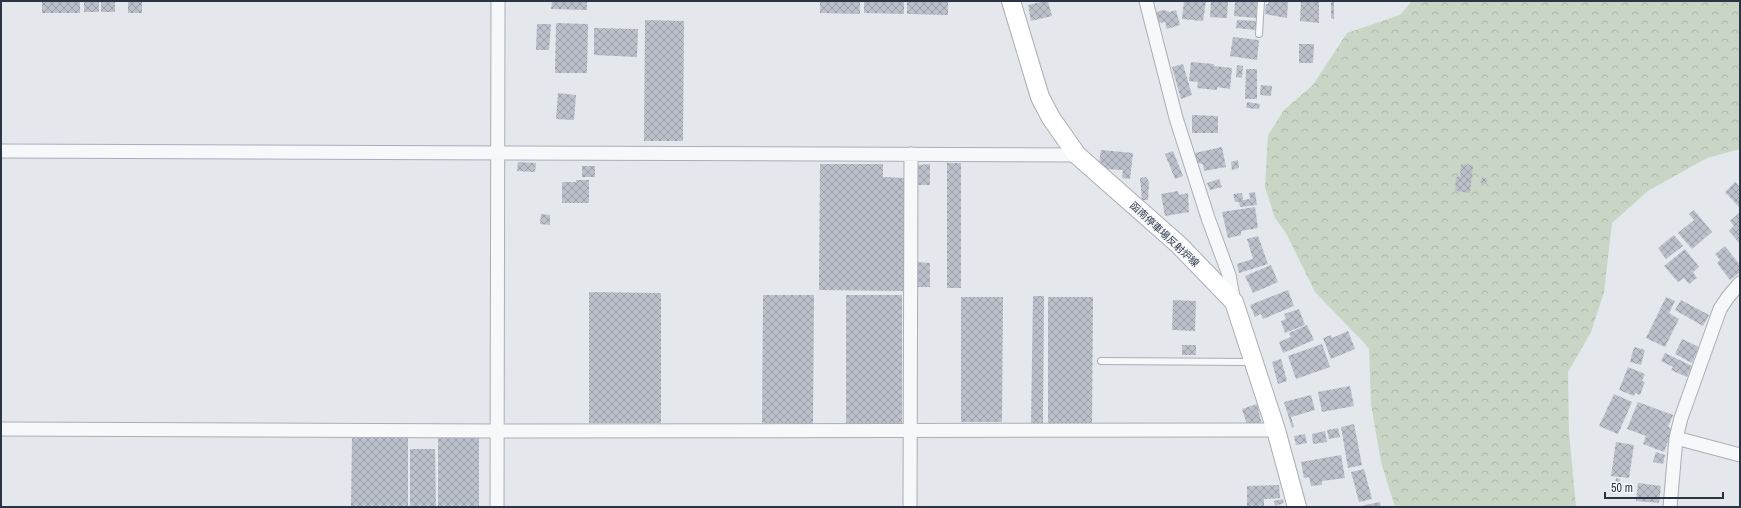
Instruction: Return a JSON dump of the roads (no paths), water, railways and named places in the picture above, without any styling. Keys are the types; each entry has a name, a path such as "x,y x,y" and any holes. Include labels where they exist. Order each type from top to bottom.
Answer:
{"main road":[{"name":"函南停車場反射炉線","path":"1012,1 1040,97 1051,118 1077,154 1179,245 1234,302 1276,430 1297,507"}],"street":[{"path":"497,507 498,1"},
{"path":"1146,1 1176,118 1208,218 1229,275 1234,302"},
{"path":"1,151 1077,154"},
{"path":"910,507 909,430 911,154"},
{"path":"1670,507 1676,438 1681,418 1720,309 1728,297 1740,284"},
{"path":"1,429 497,431 1276,430"},
{"path":"1676,438 1740,456"}],"lane":[{"path":"1259,34 1261,1"},
{"path":"1101,361 1254,362"}]}
